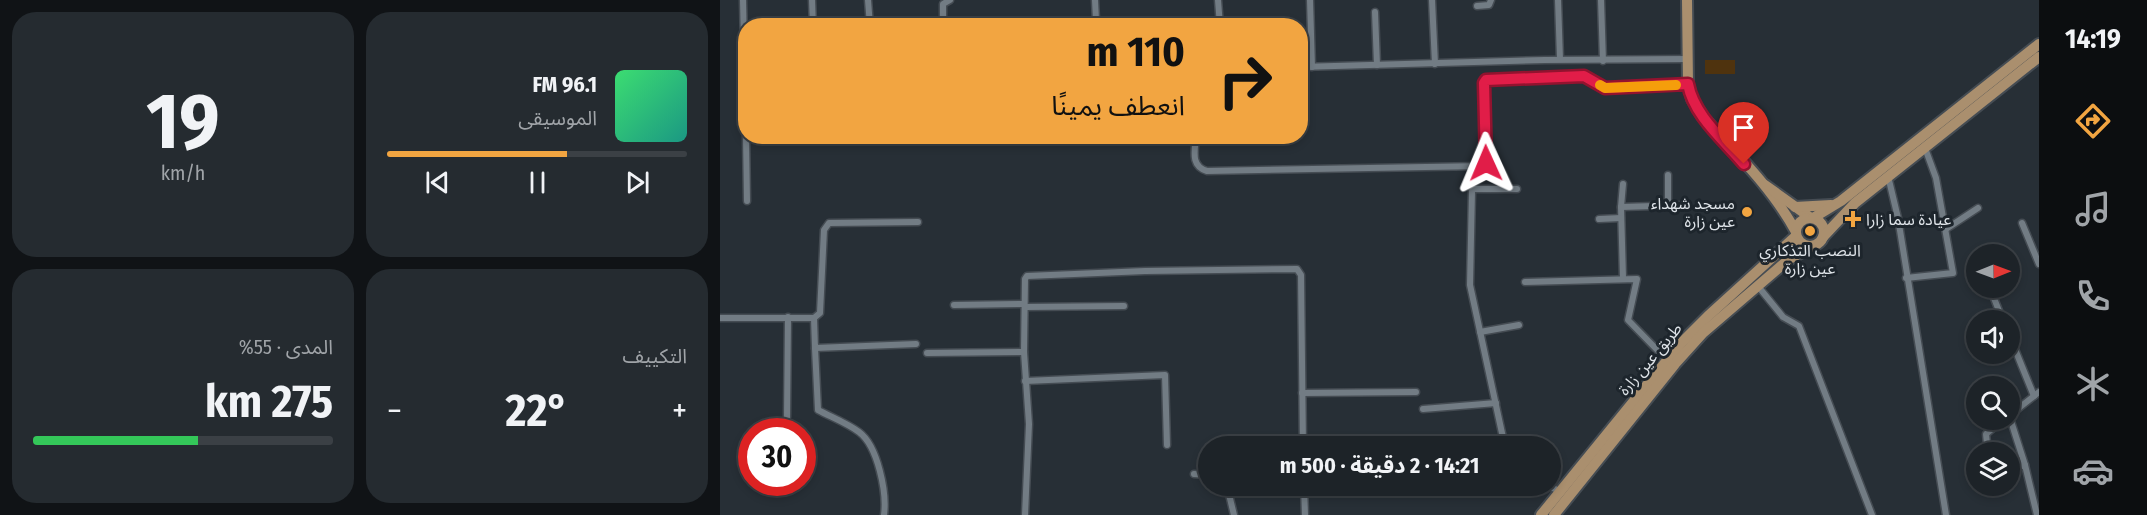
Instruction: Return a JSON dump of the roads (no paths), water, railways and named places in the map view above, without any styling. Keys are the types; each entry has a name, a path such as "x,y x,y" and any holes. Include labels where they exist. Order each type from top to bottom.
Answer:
{"main road":[{"path":"1687,0 1688,84 1692,99 1702,116 1784,213 1801,244 1811,247 1817,245 1855,202 2039,57"},
{"path":"1796,234 1801,221 1812,218 1837,204 2039,44"},
{"path":"1759,182 1776,191 1822,225 1823,237"},
{"path":"1795,207 1837,204"},
{"path":"1827,210 1831,218 1838,220"},
{"name":"طريق عين زارة","path":"1561,492 1667,360 1708,316 1785,247 1796,234"},
{"path":"1785,247 1792,250 1793,255"},
{"name":"طريق عين زارة","path":"1554,515 1684,354 1713,323 1793,255 1811,247"},
{"name":"طريق عين زارة","path":"1541,515 1558,496"}],"street":[{"path":"743,0 743,18"},
{"path":"812,0 813,18"},
{"path":"868,0 869,18"},
{"path":"943,18 943,4 950,0"},
{"path":"1095,0 1096,18"},
{"path":"1218,0 1219,18"},
{"path":"1310,0 1312,67"},
{"path":"1432,0 1435,64"},
{"path":"1478,6 1489,5 1491,0"},
{"path":"1558,0 1560,59"},
{"path":"1601,0 1603,61"},
{"path":"1375,12 1377,65"},
{"path":"1308,67 1560,59 1603,61 1688,59"},
{"path":"1196,144 1195,160 1198,166 1207,171 1483,166 1486,163 1484,83 1486,80 1584,76 1605,88 1688,84"},
{"path":"746,144 747,201"},
{"path":"1906,278 1953,273 1936,178 1925,148"},
{"path":"1668,175 1668,206"},
{"path":"1888,176 1898,218 1946,515"},
{"path":"1623,184 1621,207 1623,278"},
{"path":"1503,436 1470,285 1472,191 1474,189 1517,189"},
{"path":"1621,207 1687,205"},
{"path":"1946,229 1978,208"},
{"path":"1599,219 1621,218"},
{"path":"720,318 814,318 820,313 824,230 830,223 918,222"},
{"path":"2022,223 2039,264"},
{"path":"1025,515 1029,432 1024,352 1025,277 1027,276 1145,271 1297,269 1301,275 1303,436"},
{"path":"1525,282 1623,278 1638,280 1628,320 1667,360"},
{"path":"1757,285 1783,317 1799,326 1872,515"},
{"path":"954,305 1124,306"},
{"path":"787,417 788,317"},
{"path":"814,318 818,410 861,433 871,447 878,460 885,502 884,515"},
{"path":"1480,332 1519,325"},
{"path":"815,348 916,344"},
{"path":"927,353 1024,352"},
{"path":"2020,360 2036,394 2020,408"},
{"path":"1025,381 1165,375 1167,445"},
{"path":"1302,393 1416,392"},
{"path":"1423,409 1496,403"},
{"path":"2014,430 2037,515"},
{"path":"2020,466 2025,465"},
{"path":"1194,474 1198,474"},
{"path":"1229,496 1234,515"},
{"path":"1305,496 1305,515"}],"place":[{"name":"مسجد شهداء عين زارة","path":"1747,212"},
{"name":"عيادة سما زارا","path":"1853,219"},
{"name":"النصب التذكاري عين زارة","path":"1810,231"}]}
